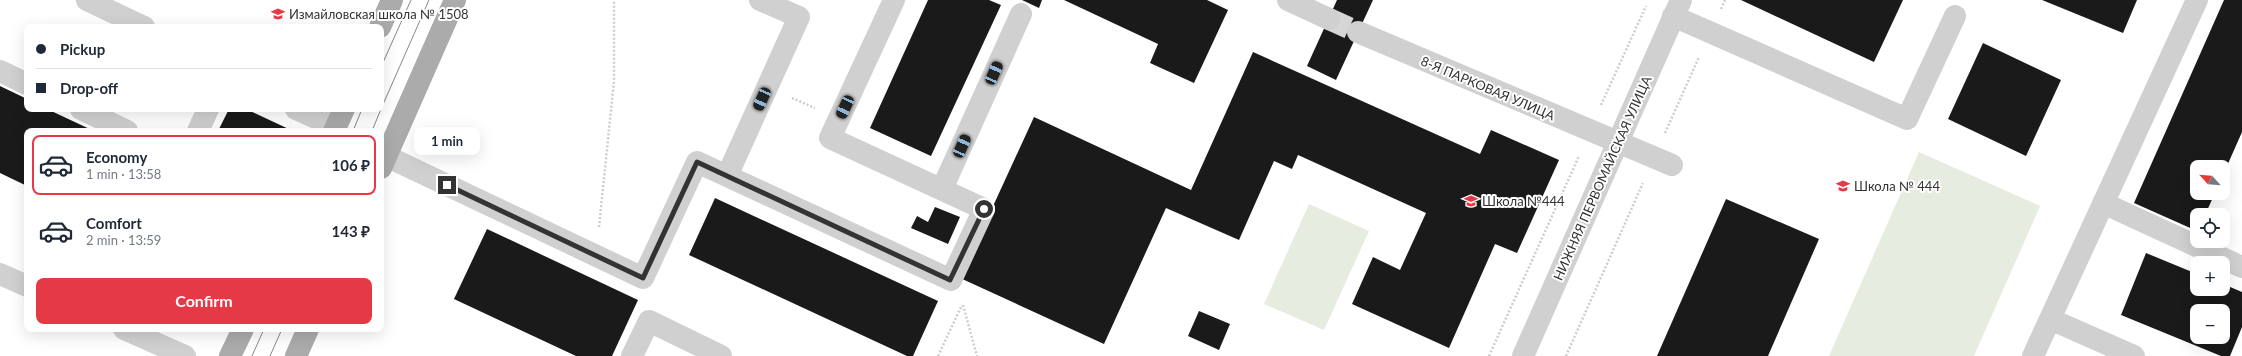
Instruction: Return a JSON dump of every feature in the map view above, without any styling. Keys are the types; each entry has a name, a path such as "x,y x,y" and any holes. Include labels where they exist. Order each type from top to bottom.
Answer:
{"main road":[{"path":"381,24 392,0"},
{"path":"384,162 455,0"},
{"path":"230,356 242,332"},
{"path":"296,356 307,332"}],"street":[{"path":"87,0 138,24"},
{"path":"727,176 799,17 760,0"},
{"path":"384,162 597,256 643,278 697,162 950,280 984,209 830,138 894,0"},
{"path":"1288,0 1329,19"},
{"path":"2033,356 2197,0"},
{"path":"1677,8 1907,119 1955,16"},
{"name":"НИЖНЯЯ ПЕРВОМАЙСКАЯ УЛИЦА","path":"1523,356 1677,8"},
{"path":"942,189 1021,14"},
{"name":"8-Я ПАРКОВАЯ УЛИЦА","path":"1358,32 1590,132 1672,165"},
{"path":"0,71 24,83"},
{"path":"87,112 121,128"},
{"path":"199,128 207,112"},
{"path":"306,112 338,122"},
{"path":"2103,202 2242,267"},
{"path":"0,274 24,285"},
{"path":"2050,319 2134,356"},
{"path":"632,356 649,321 721,356"},
{"path":"131,332 185,356"}],"path":[{"path":"597,256 614,81 614,0"},
{"path":"1489,356 1648,0"},
{"path":"768,86 838,120"},
{"path":"950,280 963,304 977,356"},
{"path":"938,356 963,304"}],"shaded area":[{"path":"1919,152 2040,206 1974,356 1829,356"},
{"path":"1309,204 1369,231 1324,330 1264,304"}],"building":[{"path":"928,0 989,0 1001,5 931,156 870,128"},
{"path":"1022,0 1042,0 1039,8"},
{"path":"1064,0 1207,0 1228,10 1194,83 1150,63 1158,44"},
{"path":"1337,0 1373,0 1336,80 1307,66"},
{"path":"1741,0 1903,0 1874,62"},
{"path":"2042,0 2137,0 2123,33"},
{"path":"2224,0 2242,0 2242,132 2230,160 2190,160 2190,200 2212,200 2208,208 2190,208 2190,228 2134,203"},
{"path":"1983,43 2061,80 2026,156 1948,119"},
{"name":"Школа №444","path":"1253,52 1480,154 1491,130 1559,160 1517,253 1495,244 1449,348 1352,304 1373,257 1400,270 1426,213 1298,155 1292,169 1274,161 1239,240 1166,208 1104,344 960,278 1034,117 1191,190"},
{"path":"0,86 24,98 24,112 53,112 88,128 24,128 24,185 0,173"},
{"path":"228,112 252,112 287,128 220,128"},
{"path":"715,198 938,301 913,356 907,356 689,255"},
{"path":"1726,199 1819,239 1768,356 1657,356"},
{"path":"935,207 960,217 948,244 911,228 917,216 928,222"},
{"path":"487,229 638,300 612,356 576,356 454,299"},
{"path":"2146,253 2190,271 2190,296 2230,296 2230,287 2242,292 2242,327 2230,356 2221,356 2192,344 2230,344 2230,304 2190,304 2190,343 2121,315"},
{"path":"1199,311 1230,324 1219,350 1188,336"}],"tunnel":[{"path":"1329,19 1358,32"}],"tram line":[{"path":"384,60 411,0"},
{"path":"384,102 429,0"},
{"path":"354,128 361,112"},
{"path":"373,128 380,112"},
{"path":"252,356 263,332"},
{"path":"270,356 281,332"}],"place":[{"name":"Измайловская школа № 1508","path":"278,14"},
{"name":"Школа № 444","path":"1843,186"},
{"name":"Школа №444","path":"1471,201"}],"route":[{"path":"447,185 643,278 697,162 950,280 984,209"}]}
